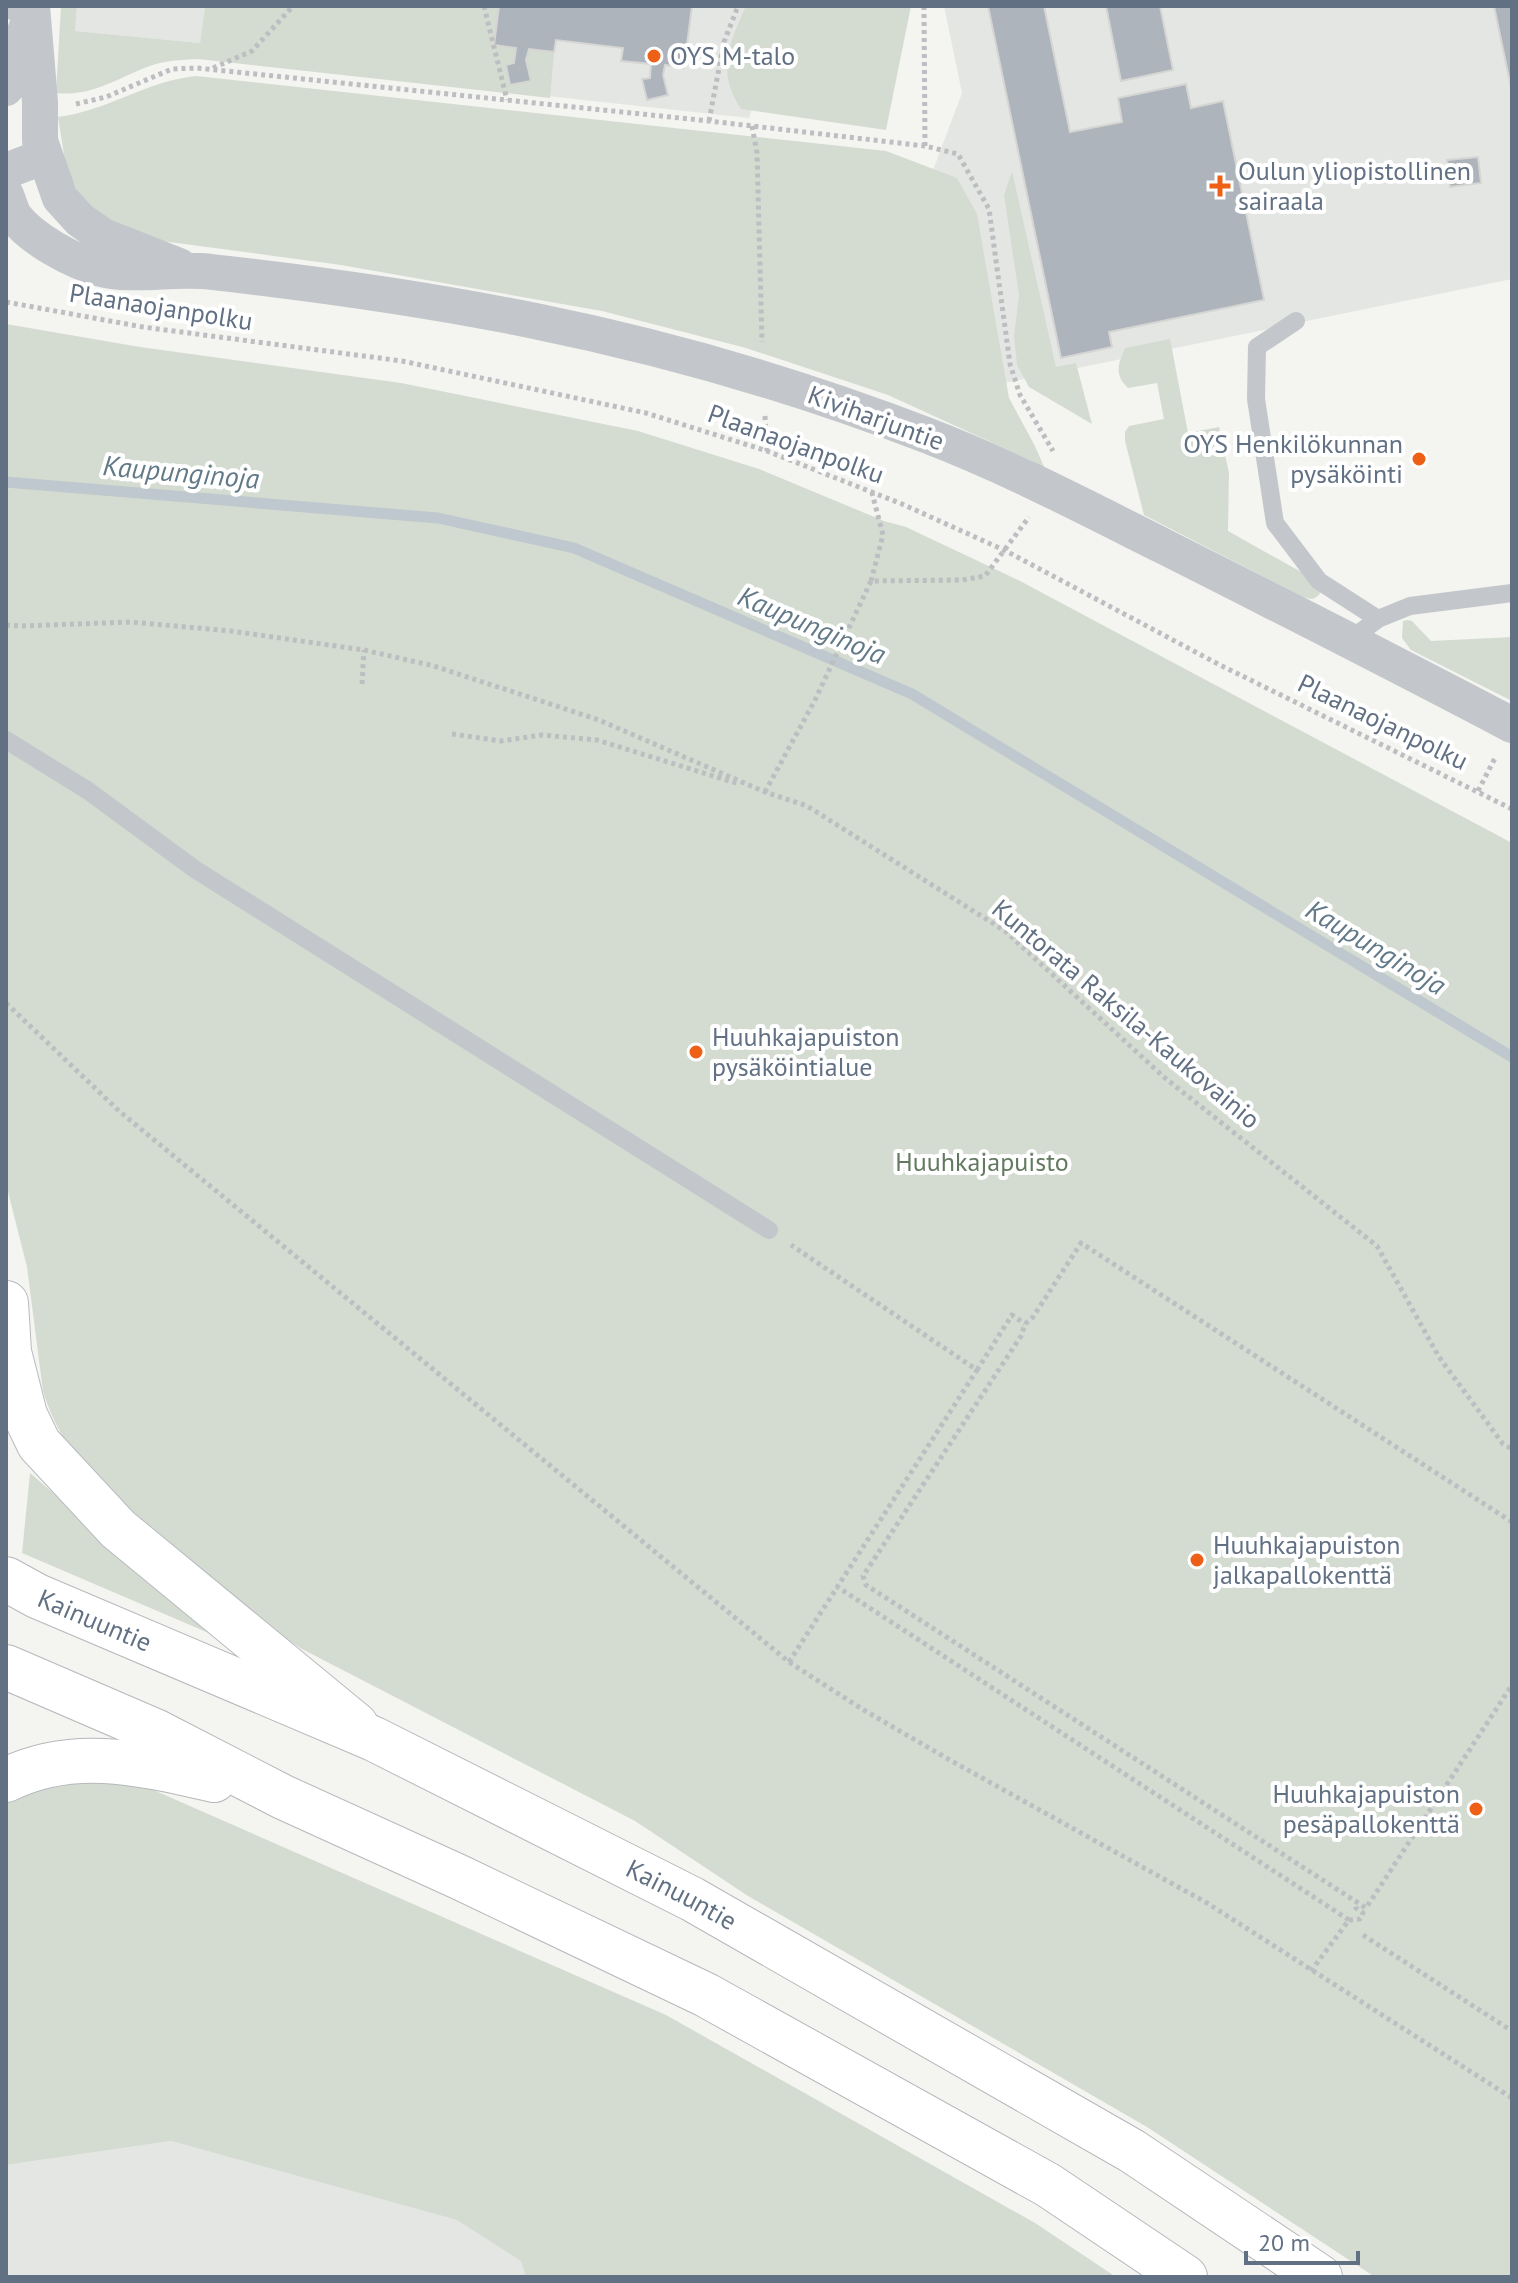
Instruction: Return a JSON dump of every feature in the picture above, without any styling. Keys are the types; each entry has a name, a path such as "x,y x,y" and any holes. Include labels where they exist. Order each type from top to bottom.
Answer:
{"main road":[{"path":"6,1303 11,1384 6,1423"},
{"path":"10,1356 25,1415 39,1444 118,1529 374,1739"},
{"name":"Kainuuntie","path":"6,1579 37,1596 374,1739 706,1907 1132,2151 1320,2277"},
{"path":"6,1667 157,1732 283,1797 473,1883 706,1995 1048,2185 1185,2277"},
{"path":"6,1780 55,1762 95,1759 142,1763 283,1797"}],"street":[{"path":"6,88 23,10"},
{"path":"23,10 40,102 40,141 60,198 80,220 103,236 188,269"},
{"path":"6,171 45,156"},
{"path":"9,209 60,198"},
{"path":"9,209 42,239 74,260 101,269 133,274 188,269"},
{"name":"Kiviharjuntie","path":"188,269 323,284 450,304 620,338 763,378 929,436 1364,629 1512,725"}],"lane":[{"path":"1296,321 1257,347 1256,399 1275,523 1319,581 1364,629 1410,606 1512,593"},
{"path":"6,740 87,790 196,870 769,1230"}],"path":[{"path":"211,69 252,51 293,6"},
{"path":"484,6 507,100"},
{"path":"709,121 724,42 738,6"},
{"path":"924,6 925,146"},
{"path":"40,102 76,104 106,97 172,69 211,69 709,121 925,146 958,154 989,209 1010,364 1020,395 1053,448 1056,472 1049,490 985,576 962,580 871,581"},
{"path":"752,126 757,153 767,451"},
{"name":"Plaanaojanpolku","path":"6,302 143,327 402,361 646,413 767,451 872,492 1006,551 1218,664 1512,809"},
{"path":"452,734 501,741 542,735 597,740 765,792 815,700 871,581 883,535 872,492"},
{"name":"Kuntorata Raksila-Kaukovainio","path":"6,625 131,622 231,631 364,650 434,666 599,720 765,792 807,806 1005,931 1165,1078 1377,1246 1439,1357 1503,1444 1512,1449"},
{"path":"362,684 364,650"},
{"path":"6,1003 119,1111 789,1662 923,1745 1207,1903 1512,2098"},
{"path":"769,1230 977,1370"},
{"path":"1512,1522 1081,1243 1033,1317 1025,1324 1021,1336 863,1576 866,1585 1366,1908 1512,1685"},
{"path":"789,1662 1012,1315 1025,1324"},
{"path":"836,1586 1349,1920 1360,1919 1363,1913 1356,1908 1355,1902"},
{"path":"1311,1971 1349,1920"},
{"path":"1363,1935 1512,2031"}],"shaded area":[{"path":"77,6 205,6 200,43 75,31"},
{"path":"485,6 786,6 749,118 474,88"},
{"name":"Oulun yliopistollinen sairaala","path":"944,6 1512,6 1512,279 960,392 864,355 962,93"},
{"path":"171,2141 664,2277 6,2277 6,2165"}],"green space":[{"path":"61,6 77,6 75,31 200,43 205,6 499,6 495,45 516,48 514,63 506,65 510,85 531,81 526,60 529,49 554,52 550,98 198,59 153,65 92,90 56,93"},
{"path":"746,6 911,6 886,130 741,109 733,95 727,70 730,45"},
{"path":"196,76 886,151 957,178 977,214 1009,398 1045,469 888,395 746,348 602,311 341,265 132,237 100,217 77,191 66,167 58,117"},
{"path":"1012,171 1056,367 1076,363 1092,424 1029,387 1017,365 1014,337 1019,295 1004,195"},
{"name":"Huuhkajapuisto","path":"6,324 140,347 401,383 638,431 759,469 884,521 906,527 1020,581 1512,843 1512,2277 1375,2277 1147,2127 748,1896 635,1821 302,1649 254,1618 90,1477 62,1436 43,1391 27,1267 6,1184"},
{"path":"1170,339 1188,433 1219,427 1229,473 1228,531 1319,582 1321,592 1315,598 1303,597 1144,515 1125,432 1129,426 1164,419 1157,383 1128,388 1119,374 1119,364 1125,348"},
{"path":"1403,621 1412,621 1431,641 1512,637 1512,701 1411,650 1402,638"},
{"path":"30,1473 209,1628 211,1634 22,1553"},
{"path":"69,1777 142,1785 666,2015 1035,2223 1116,2277 526,2277 521,2261 457,2220 171,2141 6,2165 6,1804 35,1786"}],"building":[{"name":"OYS M-talo","path":"499,6 692,6 684,68 665,65 663,75 668,95 647,100 642,79 650,78 651,64 621,61 623,48 556,40 554,52 529,49 526,60 531,81 510,85 506,65 514,63 516,48 494,45"},
{"name":"Oulun yliopistollinen sairaala","path":"988,6 1044,6 1070,132 1122,122 1118,98 1186,84 1191,108 1223,101 1264,300 1109,332 1112,347 1061,358"},
{"path":"1106,6 1160,6 1173,70 1121,81"},
{"name":"Oulun yliopistollinen sairaala","path":"1494,6 1512,6 1512,92"},
{"path":"1478,157 1481,183 1450,187 1447,160"}],"waterway":[{"name":"Kaupunginoja","path":"6,482 438,518 574,548 912,694 1512,1057"}],"place":[{"name":"OYS M-talo","path":"654,56"},
{"name":"Oulun yliopistollinen sairaala","path":"1220,186"},
{"name":"OYS Henkilökunnan pysäköinti","path":"1419,459"},
{"name":"Huuhkajapuiston pysäköintialue","path":"696,1052"},
{"name":"Huuhkajapuiston jalkapallokenttä","path":"1197,1560"},
{"name":"Huuhkajapuiston pesäpallokenttä","path":"1476,1809"}]}
